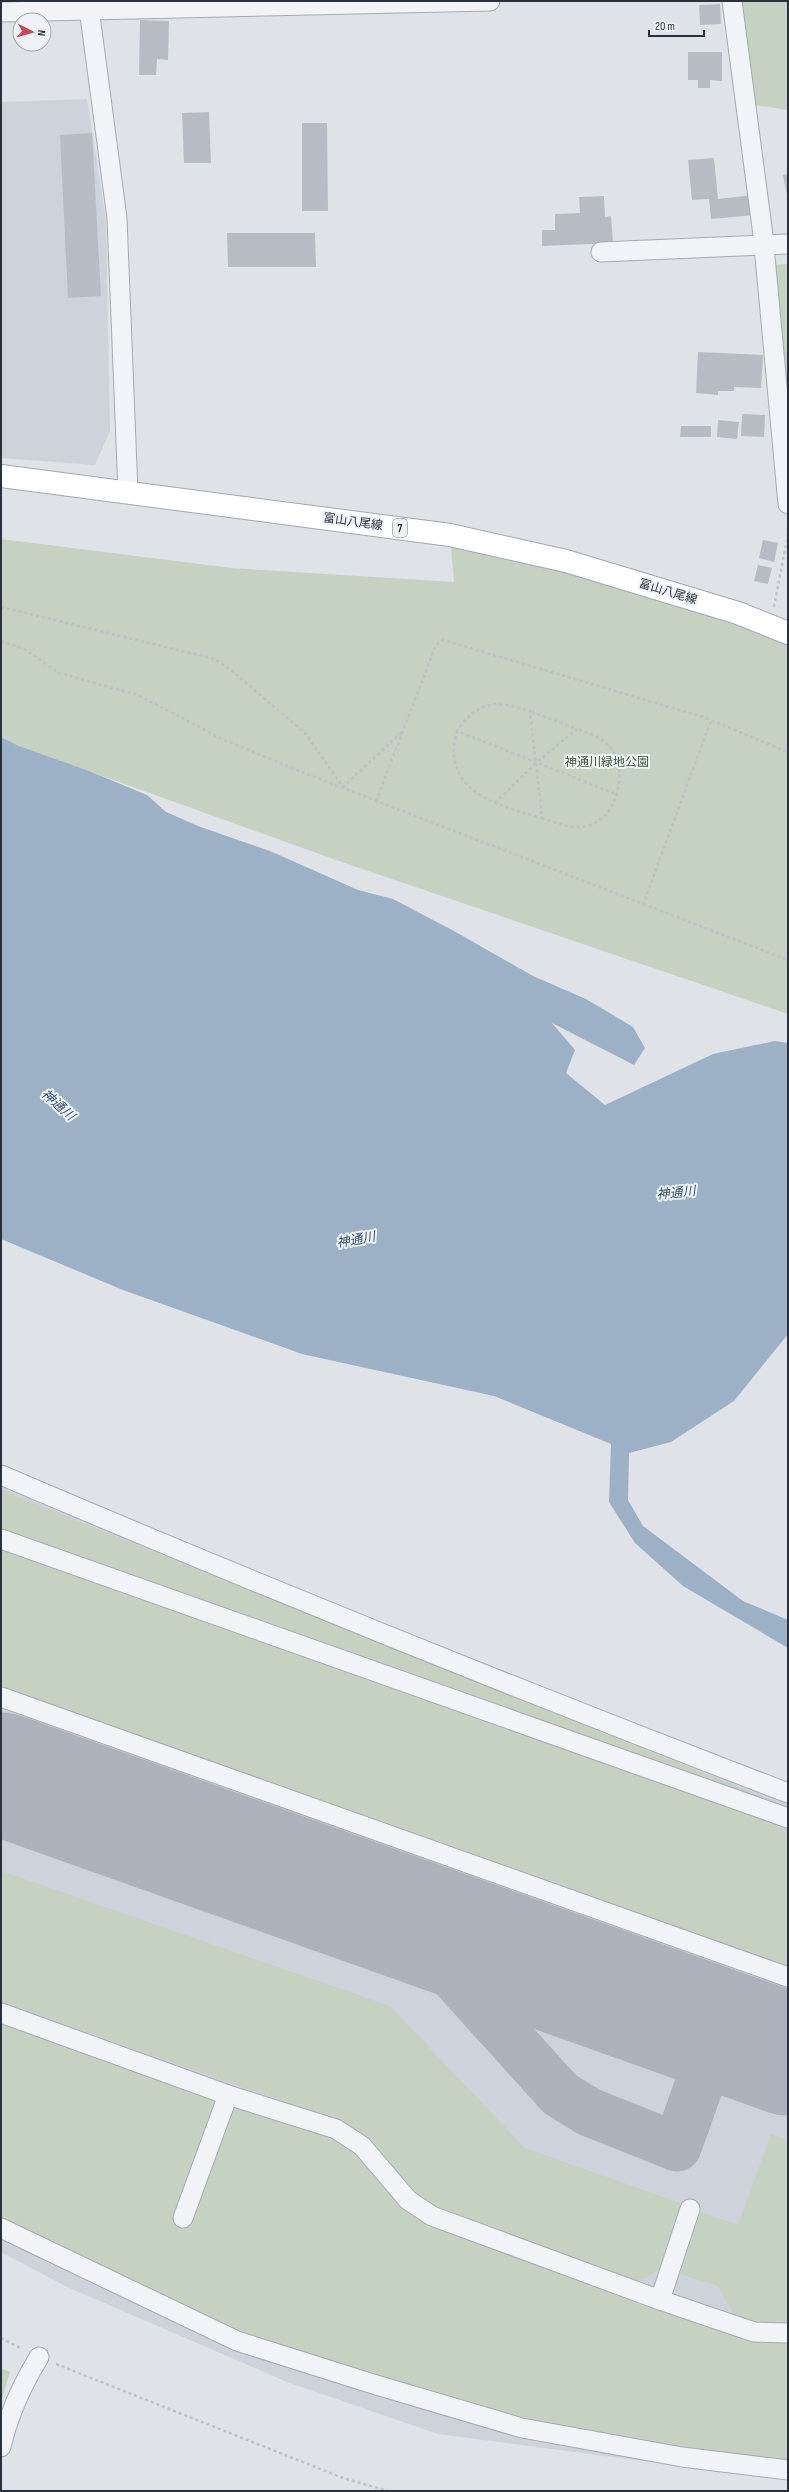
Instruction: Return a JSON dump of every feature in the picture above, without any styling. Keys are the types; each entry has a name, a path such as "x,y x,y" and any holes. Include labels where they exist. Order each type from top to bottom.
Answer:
{"main road":[{"name":"富山八尾線","path":"1,476 450,535 566,561 738,613 788,633"}],"street":[{"path":"1,12 89,6 490,1"},
{"path":"732,1 764,246 788,504"},
{"path":"89,6 117,218 128,492"},
{"path":"601,252 788,244"},
{"path":"1,1475 164,1545 559,1705 788,1793"},
{"path":"1,1539 788,1818"},
{"path":"1,1697 788,1977"},
{"path":"1,2013 228,2095 336,2129 362,2146 408,2200 432,2216 660,2300 754,2332 788,2333"},
{"path":"183,2218 228,2095"},
{"path":"660,2300 690,2209"},
{"path":"1,2228 237,2341 365,2381 522,2428 682,2457 788,2470"},
{"path":"1,2447 5,2429 27,2377 39,2357"}],"path":[{"path":"774,608 788,534"},
{"path":"1,608 215,659 231,670 306,734 343,787"},
{"path":"376,801 436,645 443,640 711,720 788,752"},
{"path":"1,641 24,649 59,673 138,695 222,739 376,801 788,960"},
{"path":"495,703 511,705 530,711 598,737 612,750 620,765 616,794 612,805 601,819 590,826 571,827 495,803 466,785 457,769 454,751 458,731 466,718 479,708 495,703"},
{"path":"530,711 542,818"},
{"path":"643,905 711,720"},
{"path":"495,803 536,763 577,729"},
{"path":"343,787 403,731"},
{"path":"458,731 616,794"},
{"path":"1,2338 39,2357 343,2478 388,2491"}],"shaded area":[{"path":"87,99 106,220 110,431 95,465 1,458 1,102"},
{"path":"1,1477 788,1788 788,2476 642,2461 438,2434 287,2382 65,2286 1,2252"}],"green space":[{"path":"742,1 788,1 788,110 753,105"},
{"path":"788,264 788,396 786,396 773,265"},
{"name":"神通川緑地公園","path":"450,535 788,633 788,1014 339,861 19,746 1,737 1,539 232,568 454,582"},
{"path":"1,1490 788,1807 1,1528"},
{"path":"1,1549 788,1829 788,1968 1,1690"},
{"path":"1,1871 390,2006 525,2148 683,2204 668,2253 662,2264 655,2272 645,2279 632,2282 444,2214 414,2194 367,2139 348,2124 1,2002"},
{"path":"1,2021 333,2139 352,2149 402,2208 428,2225 748,2341 788,2340 788,2462 648,2445 358,2379 154,2299 1,2224"},
{"path":"771,2134 788,2141 788,2324 755,2324 734,2315 718,2286 680,2274 700,2212 738,2225"},
{"path":"1,2368 10,2372 1,2402"}],"water":[{"name":"神通川","path":"1,737 19,746 89,771 147,795 166,812 198,826 270,851 358,890 393,899 454,931 533,976 586,999 633,1027 645,1048 634,1065 552,1023 575,1050 566,1073 605,1105 713,1054 775,1041 788,1043 788,1334 734,1401 671,1442 629,1453 628,1500 643,1526 743,1601 788,1620 788,1648 683,1586 635,1543 609,1502 611,1444 494,1396 302,1354 123,1290 1,1239"}],"building":[{"path":"720,4 721,24 700,25 699,5"},
{"path":"140,20 169,21 168,60 157,59 156,75 139,75"},
{"path":"688,52 722,52 722,81 710,80 710,88 698,88 698,80 688,80"},
{"path":"209,112 211,163 184,163 182,113"},
{"path":"302,123 327,123 328,211 302,211"},
{"path":"92,133 101,296 68,298 60,135"},
{"path":"714,158 718,199 753,195 755,215 711,219 709,199 692,200 688,160"},
{"path":"788,174 788,195 787,195 783,175"},
{"path":"604,196 605,217 611,216 613,243 542,246 542,230 555,230 555,214 580,213 579,197"},
{"path":"227,233 315,233 316,267 228,267"},
{"path":"698,352 763,355 761,388 734,387 734,391 718,391 718,395 696,393"},
{"path":"742,414 765,415 764,437 741,436"},
{"path":"718,420 739,422 737,439 717,437"},
{"path":"681,426 711,426 711,437 680,437"},
{"path":"763,540 778,543 774,562 759,558"},
{"path":"758,565 772,568 768,584 754,581"}],"taxiway":[{"path":"398,1915 560,2094 589,2112 677,2147 719,2030"}],"runway":[{"path":"1,1774 788,2054"}]}
